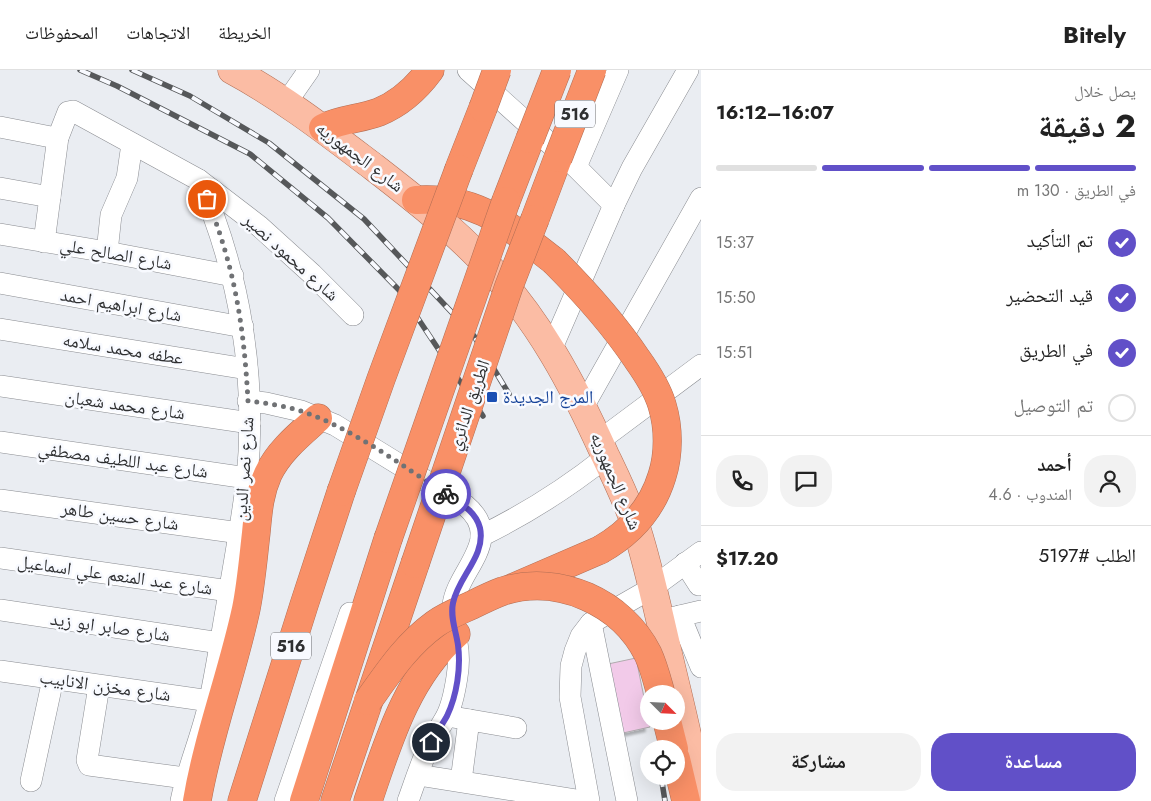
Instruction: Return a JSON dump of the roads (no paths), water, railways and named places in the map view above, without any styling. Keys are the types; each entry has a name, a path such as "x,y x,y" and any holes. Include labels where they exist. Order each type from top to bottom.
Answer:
{"highway":[{"path":"323,128 338,122 378,112 399,103 413,91 430,70"},
{"name":"516","path":"242,801 301,614 380,379 497,70"},
{"name":"الطريق الدائري","path":"335,801 509,286 592,70"},
{"name":"الطريق الدائري","path":"304,801 388,539 506,201 548,71"},
{"path":"368,701 403,654 424,633 449,615 600,550 625,533 653,499 664,469 667,453 667,428 662,404 648,375 606,317 554,261 505,223 478,208 448,200 416,200"},
{"path":"191,790 207,754 240,634 252,568 257,516 263,488 268,474 284,450 318,418"},
{"path":"504,591 535,587 567,590 589,598 610,610 622,620 640,642 653,667 658,685"},
{"path":"368,801 387,745 410,694 432,658 456,634"},
{"path":"682,785 686,801"}],"main road":[{"name":"شارع الجمهوريه","path":"238,72 323,128 416,200 452,230 486,264 517,300 551,350 583,407 621,487 632,515 652,588 670,618 678,685"},
{"name":"شارع الجمهوريه","path":"684,730 699,801"}],"street":[{"path":"286,103 309,70"},
{"path":"468,70 576,167 614,205"},
{"path":"576,167 618,70"},
{"path":"551,350 632,168 688,70"},
{"name":"شارع محمود نصير","path":"58,137 68,112 71,111 199,180 259,226 353,314"},
{"path":"0,127 58,137 44,242"},
{"path":"107,252 111,216 127,178 132,144"},
{"path":"285,801 518,144"},
{"name":"شارع نصر الدين","path":"181,801 191,790 210,701 240,533 247,478 250,423 247,369 233,276 219,230 199,180"},
{"path":"0,188 50,197"},
{"path":"583,407 701,198"},
{"name":"شارع الصالح علي","path":"0,234 233,276"},
{"name":"شارع ابراهيم احمد","path":"0,283 242,327"},
{"name":"عطفه محمد سلامه","path":"0,330 247,369"},
{"path":"481,536 546,500 701,365"},
{"name":"شارع محمد شعبان","path":"0,386 250,423"},
{"path":"248,401 284,406 318,418 352,434 464,505 478,521 481,536 478,551 453,603 459,661 457,679 447,716 431,742 408,801"},
{"name":"شارع عبد اللطيف مصطفي","path":"0,442 247,478"},
{"name":"شارع حسين طاهر","path":"0,500 240,533"},
{"name":"شارع عبد المنعم علي اسماعيل","path":"0,558 229,591"},
{"path":"589,801 569,682 570,666 581,636 591,623 652,588 693,558 700,585"},
{"name":"شارع صابر ابو زيد","path":"0,610 220,643"},
{"path":"701,611 670,618 701,667"},
{"path":"591,623 627,801"},
{"name":"شارع مخزن الانابيب","path":"0,671 210,701"},
{"path":"31,781 53,679"},
{"path":"99,686 87,763 191,790"},
{"path":"447,716 516,728"},
{"path":"461,782 468,720"},
{"path":"684,730 701,759"},
{"path":"418,775 583,801"}],"railway":[{"path":"80,70 117,86 250,154 328,218 399,290 483,416"},
{"path":"132,70 190,96 269,143 364,219 474,336 509,394"},
{"path":"662,785 665,801"}],"place":[{"name":"المرج الجديدة","path":"492,397"}]}
